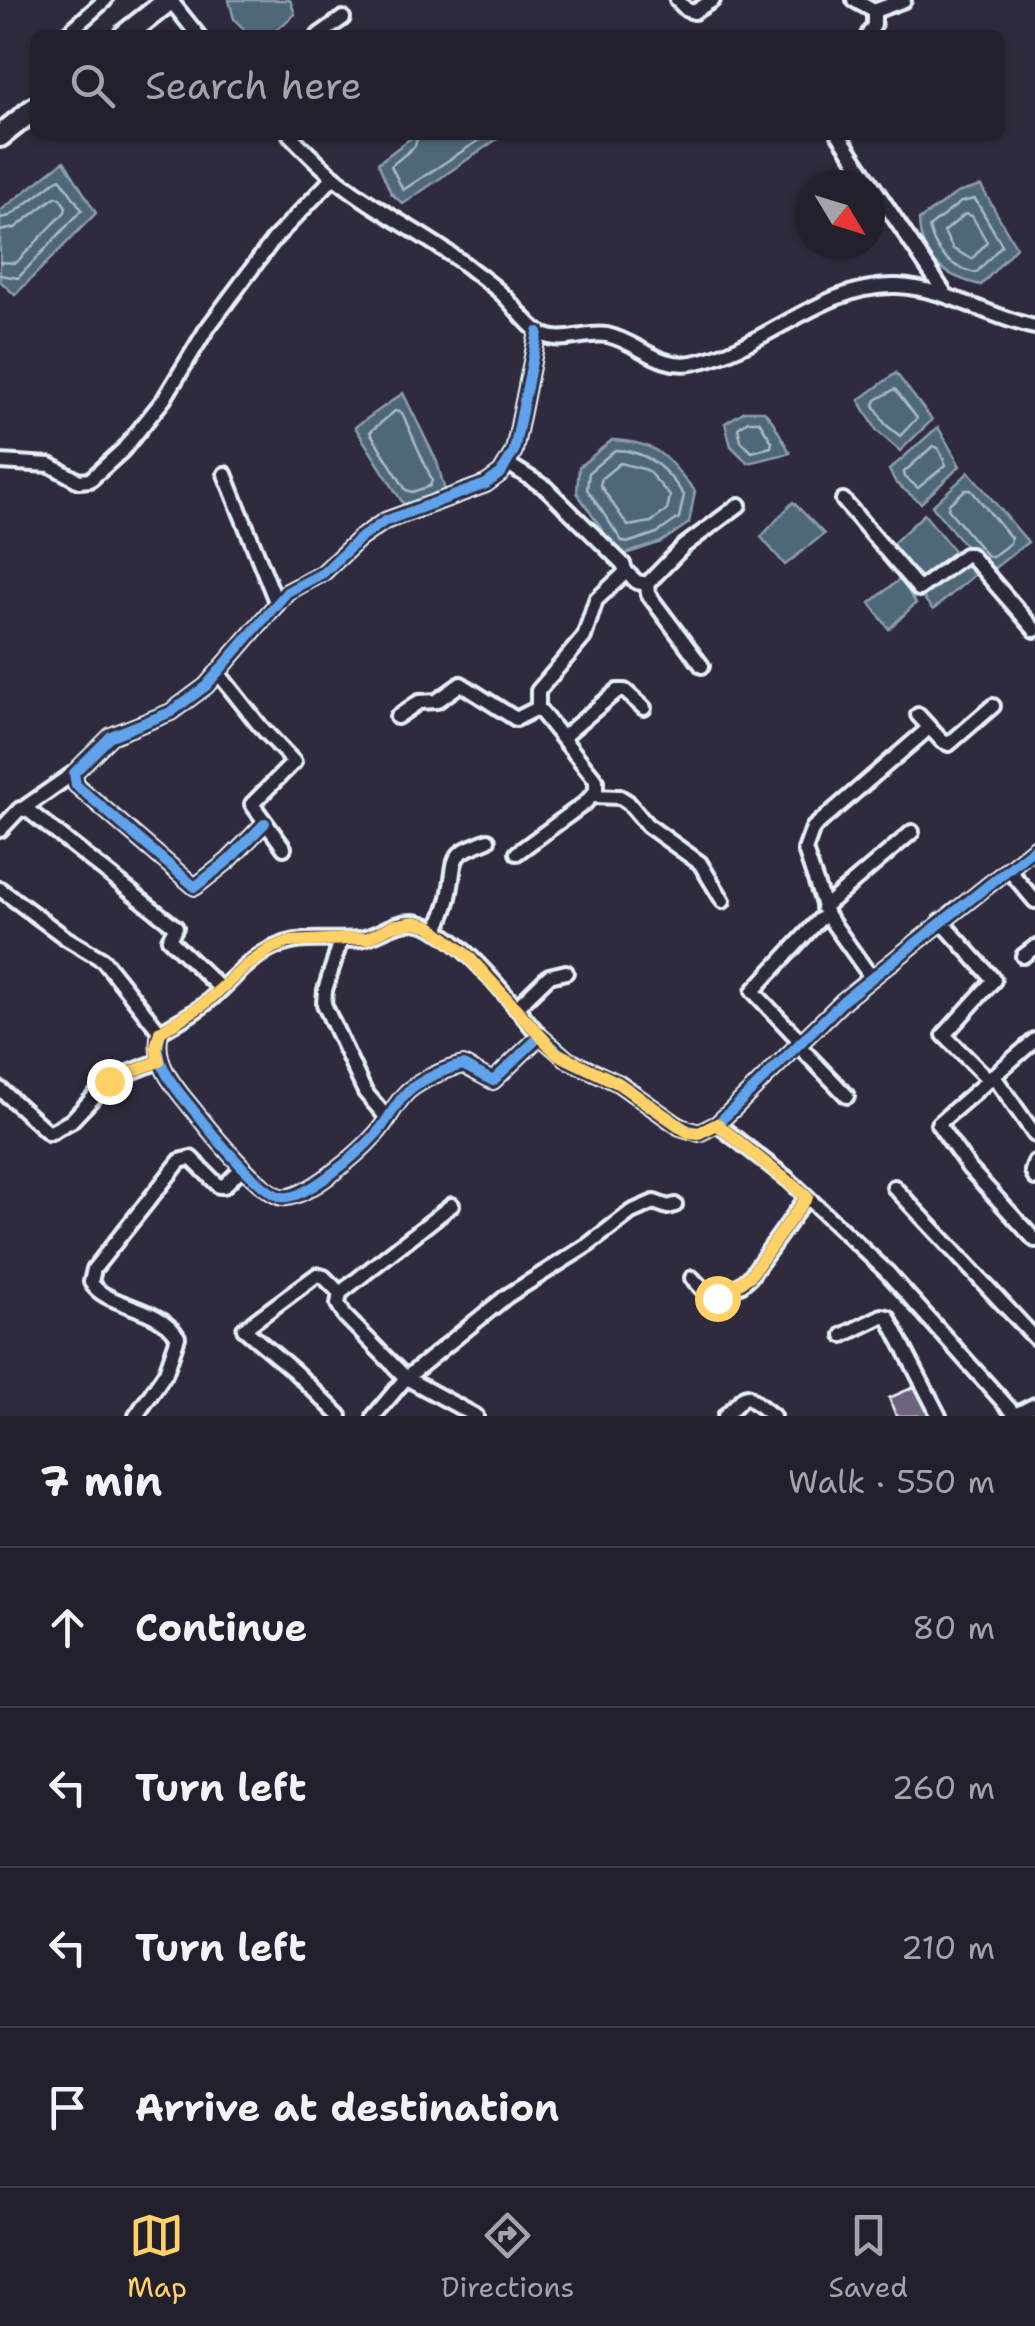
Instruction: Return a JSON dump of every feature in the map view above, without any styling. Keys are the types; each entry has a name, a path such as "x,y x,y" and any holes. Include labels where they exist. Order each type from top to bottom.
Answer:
{"main road":[{"path":"132,30 169,0"},
{"path":"0,136 30,112"}],"street":[{"path":"72,30 105,0"},
{"path":"169,0 194,30"},
{"path":"676,0 694,12 712,0"},
{"path":"854,0 874,11 904,0"},
{"path":"871,30 874,11"},
{"path":"326,30 343,18"},
{"path":"295,140 334,177 501,292 538,332 552,338 601,334 617,338 652,358 674,364 690,363 730,352 838,298 872,286 916,288 1035,327"},
{"path":"841,140 947,296"},
{"path":"0,462 50,466 79,481 90,480 123,450 164,399 206,330 274,239 334,177"},
{"path":"0,830 14,814 74,772 111,736 171,712 218,674 294,587 334,565 375,528 419,507 486,484 508,464 518,434 538,332"},
{"path":"508,464 546,488 623,564 626,572 637,582 647,584"},
{"path":"225,474 277,604"},
{"path":"843,500 918,589 965,554 970,555 1035,630"},
{"path":"702,666 648,594 647,584 684,546 739,506"},
{"path":"517,853 596,791 596,780 538,708 538,691 584,636 596,600 626,572"},
{"path":"218,674 294,762 252,804 284,848"},
{"path":"397,718 419,702 437,701 461,684 516,719 538,708"},
{"path":"563,737 617,690 625,691 644,708"},
{"path":"918,715 949,744 993,706"},
{"path":"871,977 825,912 805,850 813,828 930,728"},
{"path":"74,772 76,785 195,887 229,860 265,823"},
{"path":"592,796 624,799 647,825 700,864 723,901"},
{"path":"24,808 173,924 176,927 168,938 221,989"},
{"path":"847,1096 753,991 825,912 912,832"},
{"path":"438,931 449,899 455,858 488,840"},
{"path":"540,1036 500,1077 489,1080 464,1065 409,1091 347,1162 294,1196 279,1196 243,1166 197,1115 159,1061 156,1048 160,1032 204,1004 259,954 288,942 368,938 404,922 415,922 438,931 468,956 540,1036 568,1060 618,1083 688,1132 699,1133 717,1124 871,977 1035,848"},
{"path":"1008,870 1035,901"},
{"path":"0,890 103,960 160,1032"},
{"path":"941,921 994,980 944,1035 991,1077 1035,1135"},
{"path":"341,940 324,1004 364,1092 388,1119"},
{"path":"1023,956 1035,947"},
{"path":"516,1008 550,976 566,972"},
{"path":"1035,1040 940,1122 938,1128 996,1200 1035,1240"},
{"path":"0,1089 50,1133 71,1120 109,1081 159,1061"},
{"path":"717,1124 807,1197 887,1272 1014,1416 1035,1405"},
{"path":"136,1416 166,1372 178,1337 141,1308 97,1291 92,1275 180,1161 191,1158 219,1186 224,1186 243,1166"},
{"path":"1035,1162 1035,1178"},
{"path":"894,1188 1035,1338"},
{"path":"692,1278 712,1299 742,1284 807,1197"},
{"path":"374,1416 406,1378 507,1296 588,1246 632,1212 654,1202 674,1205"},
{"path":"452,1205 340,1293 338,1304 406,1378 476,1416"},
{"path":"340,1293 317,1275 244,1329 340,1416"},
{"path":"843,1334 882,1316 888,1317 939,1416"},
{"path":"725,1416 744,1396 773,1416"}],"water":[{"path":"229,0 290,0 295,14 277,30 245,30 234,19"},
{"path":"408,140 496,140 403,204 391,193 378,163"},
{"path":"64,161 96,213 15,295 0,281 0,211"},
{"path":"981,186 1016,247 981,285 957,277 937,264 924,246 919,220 957,193"},
{"path":"896,373 932,420 900,451 877,431 859,400"},
{"path":"403,393 437,462 445,491 404,505 355,427"},
{"path":"745,411 764,411 790,453 748,463 731,446 725,423"},
{"path":"938,427 960,466 921,503 896,483 889,470"},
{"path":"612,440 651,448 695,491 689,523 661,542 620,556 577,493 579,467"},
{"path":"969,472 1028,542 988,573 932,506"},
{"path":"793,502 824,534 785,565 761,537"},
{"path":"924,514 974,575 933,610 886,550"},
{"path":"900,579 916,603 889,629 870,603"}],"building":[{"path":"916,1386 932,1416 896,1416 889,1398"}],"cycle path":[{"path":"265,823 229,860 195,887 76,785 74,773 111,736 171,712 206,686 287,592 323,573 359,539 385,521 486,484 501,473 514,451 538,332"},
{"path":"160,1032 159,1055 173,1085 236,1160 261,1185 282,1197 304,1191 346,1162 376,1134 403,1096 420,1082 463,1065 493,1081 540,1036 568,1060 618,1083 680,1127 699,1133 717,1124 844,1000 1035,848"}],"route":[{"path":"109,1081 159,1061 156,1048 160,1032 204,1004 259,954 288,942 368,938 404,922 430,926 468,956 556,1053 618,1083 688,1132 699,1133 717,1124 807,1197 750,1276 717,1298"}]}
